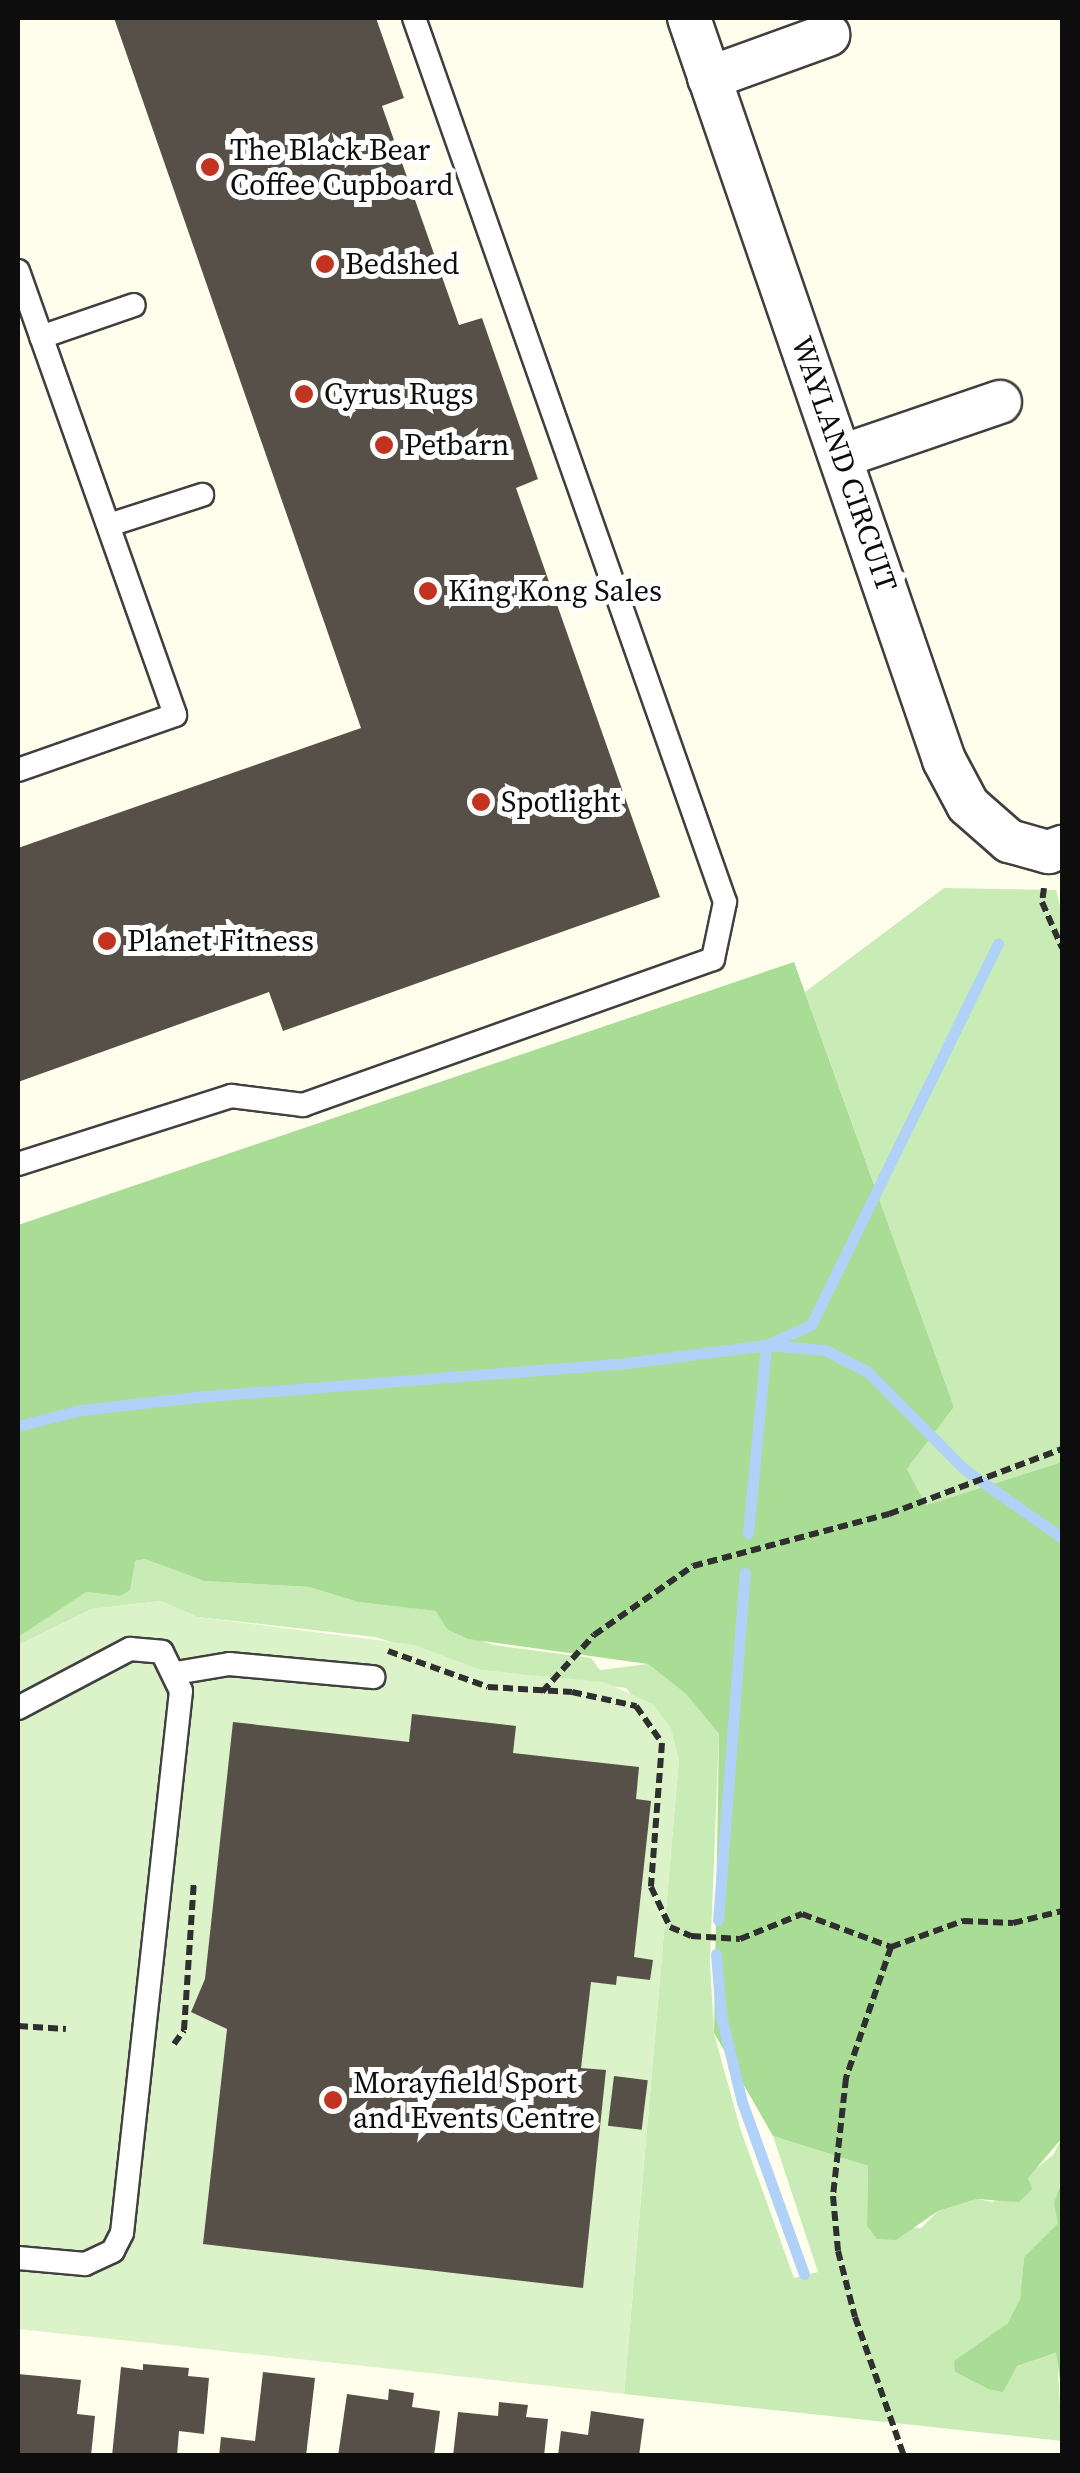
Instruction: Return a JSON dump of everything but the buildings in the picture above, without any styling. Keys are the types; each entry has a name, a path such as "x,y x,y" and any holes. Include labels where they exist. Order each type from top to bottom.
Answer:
{"street":[{"name":"WAYLAND CIRCUIT","path":"689,18 944,760 982,817 1009,841 1055,849"},
{"path":"710,78 828,35"},
{"path":"842,456 1000,402"}],"lane":[{"path":"18,1164 230,1096 303,1106 713,958 725,902 414,18"},
{"path":"18,271 175,716 18,770"},
{"path":"42,337 134,305"},
{"path":"109,525 202,494"},
{"path":"18,1708 130,1648 162,1652 176,1672 180,1691 128,2212 113,2251 100,2260 28,2258"},
{"path":"176,1672 229,1664 373,1678"}],"path":[{"path":"1055,849 1042,902 1062,948"},
{"path":"542,1692 594,1636 692,1566 889,1514 1062,1449"},
{"path":"378,1648 488,1687 609,1697 636,1706 652,1724 664,1767 651,1887 670,1927 691,1936 740,1940 802,1914 891,1947 963,1921 1013,1923 1062,1911"},
{"path":"891,1947 846,2078 832,2196 838,2250 855,2316 904,2456"},
{"path":"18,2026 66,2029"}],"green space":[{"path":"944,888 1056,890 1062,914 1062,1462 926,1505 907,1469 954,1407 805,992"},
{"path":"794,962 954,1407 907,1469 926,1505 1062,1462 1062,2138 1028,2178 1032,2189 1019,2202 977,2199 938,2211 896,2240 877,2239 867,2226 868,2166 773,2136 714,2033 719,1734 686,1694 648,1664 468,1639 447,1629 436,1611 358,1602 309,1587 204,1581 145,1559 135,1561 130,1590 120,1596 86,1592 18,1637 18,1225"},
{"path":"145,1559 204,1581 309,1587 358,1602 437,1611 447,1629 494,1645 591,1658 600,1670 648,1664 686,1694 719,1734 710,1962 714,2033 740,2128 794,2278 818,2272 773,2136 868,2166 867,2226 921,2228 938,2211 977,2199 993,2202 1053,2155 1062,2138 1058,2223 1024,2257 1020,2299 1007,2324 955,2372 988,2389 1017,2366 1057,2353 1062,2441 624,2394 679,1759 626,1688 481,1670 375,1637 198,1617 160,1601 92,1609 18,1645 18,1637 51,1610 86,1592 120,1596 135,1561"},
{"name":"Morayfield Sport and Events Centre","path":"161,1601 198,1617 415,1645 481,1670 604,1682 653,1704 671,1728 679,1759 624,2394 18,2329 18,1645 92,1609"},
{"path":"1062,2182 1062,2393 1056,2353 1017,2366 1003,2392 988,2389 955,2372 954,2361 1007,2324 1020,2299 1024,2257 1058,2223 1054,2203"}],"waterway":[{"path":"18,1426 81,1410 195,1397 618,1364 766,1345 811,1325 998,943"},
{"path":"748,1533 766,1345 825,1350 868,1372 964,1469 1062,1538"},
{"path":"718,1920 745,1573"},
{"path":"716,1954 721,2016 742,2102 804,2274"}],"place":[{"name":"The Black Bear Coffee Cupboard","path":"210,167"},
{"name":"Bedshed","path":"325,264"},
{"name":"Cyrus Rugs","path":"304,394"},
{"name":"Petbarn","path":"384,445"},
{"name":"King Kong Sales","path":"428,591"},
{"name":"Spotlight","path":"481,802"},
{"name":"Planet Fitness","path":"107,941"},
{"name":"Morayfield Sport and Events Centre","path":"333,2100"}]}
